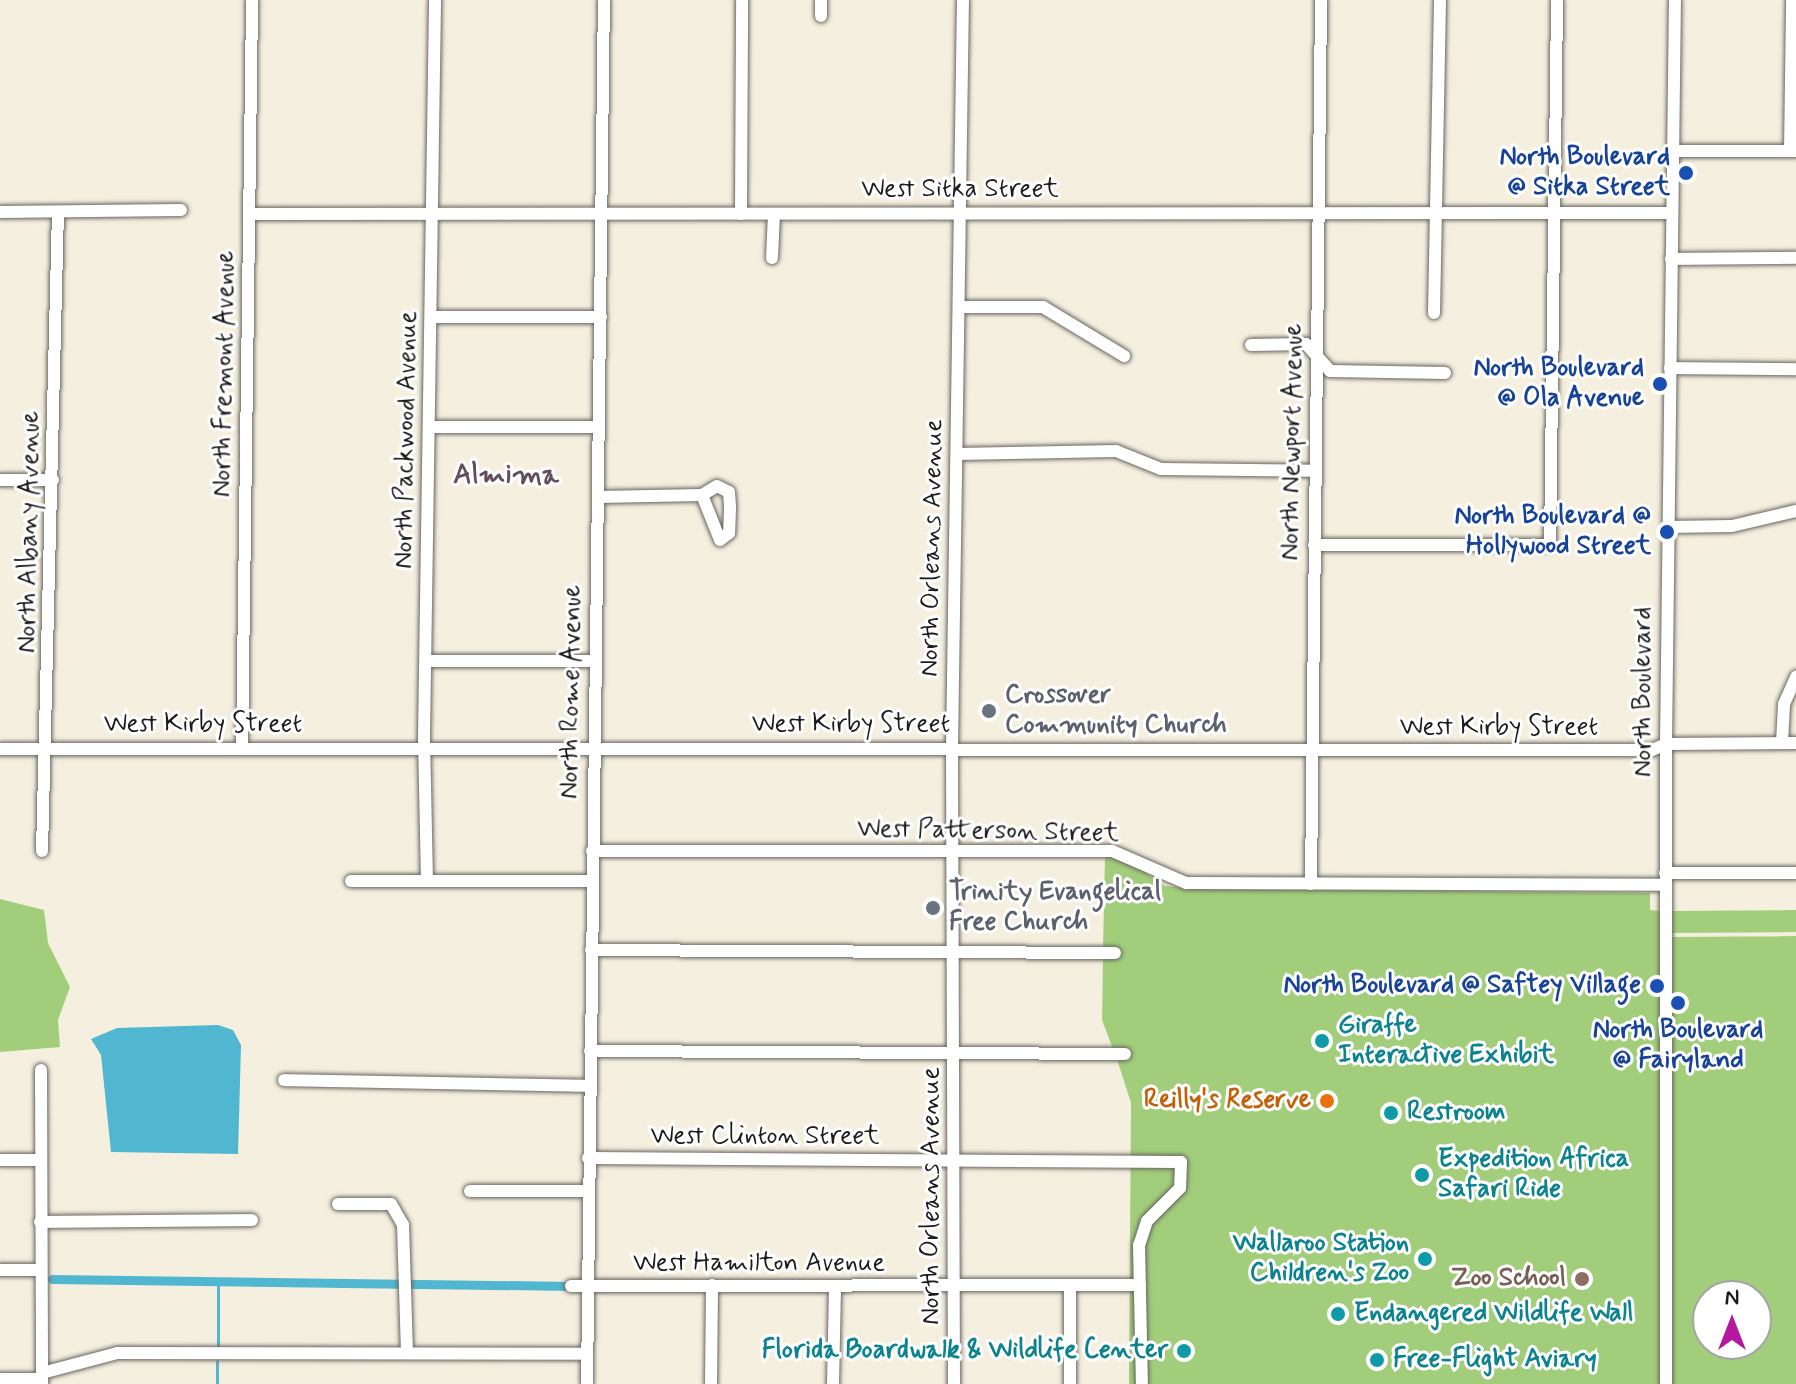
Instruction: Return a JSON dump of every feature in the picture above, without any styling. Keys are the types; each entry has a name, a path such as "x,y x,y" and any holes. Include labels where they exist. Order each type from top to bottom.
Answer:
{"street":[{"name":"North Fremont Avenue","path":"242,748 252,0"},
{"name":"North Packwood Avenue","path":"427,881 425,746 435,0"},
{"name":"North Rome Avenue","path":"587,1384 604,0"},
{"path":"741,214 742,0"},
{"path":"821,0 821,16"},
{"name":"North Orleans Avenue","path":"954,1384 956,851 952,748 963,0"},
{"name":"North Newport Avenue","path":"1311,884 1321,0"},
{"path":"1434,313 1440,0"},
{"path":"1314,545 1550,545 1557,0"},
{"name":"North Boulevard","path":"1666,1384 1665,879 1675,0"},
{"path":"1673,151 1793,151 1792,0"},
{"path":"0,212 181,210"},
{"name":"North Albany Avenue","path":"42,851 49,748 58,212"},
{"name":"West Sitka Street","path":"249,214 1671,213"},
{"path":"772,258 774,214"},
{"path":"1671,259 1796,258"},
{"path":"959,307 1043,307 1124,356"},
{"path":"431,317 601,317"},
{"path":"1251,345 1306,344 1330,371 1445,373"},
{"path":"1670,368 1796,369"},
{"path":"429,427 599,427"},
{"path":"957,454 1116,451 1161,469 1314,471"},
{"path":"0,480 53,480"},
{"path":"598,497 702,495"},
{"path":"1668,527 1732,526 1796,511"},
{"path":"426,661 595,661"},
{"path":"1789,743 1784,704 1796,677"},
{"name":"West Kirby Street","path":"0,749 593,746 1652,750 1666,744 1789,743"},
{"name":"West Patterson Street","path":"592,851 1119,851 1179,882 1311,884 1665,879 1796,873"},
{"path":"351,881 592,881"},
{"path":"591,950 954,955 1115,953"},
{"path":"590,1051 1125,1054"},
{"path":"41,1070 42,1378"},
{"path":"284,1080 590,1086"},
{"name":"West Clinton Street","path":"588,1158 1181,1162 1180,1188 1147,1221 1139,1245 1140,1285"},
{"path":"0,1160 39,1160"},
{"path":"470,1191 588,1191"},
{"path":"338,1204 391,1204 403,1225 407,1353"},
{"path":"40,1222 252,1220"},
{"path":"0,1270 40,1270"},
{"path":"711,1384 712,1285"},
{"path":"1140,1285 1142,1384"},
{"name":"West Hamilton Avenue","path":"571,1286 1140,1285"},
{"path":"833,1384 835,1286"},
{"path":"1070,1286 1070,1384"},
{"path":"0,1379 42,1378 117,1353 587,1354"}],"green space":[{"path":"1105,856 1125,859 1165,886 1186,888 1650,893 1650,910 1661,911 1661,1384 1129,1384 1131,1103 1117,1059 1129,1059 1129,1049 1113,1049 1102,1020 1103,958 1120,957 1119,948 1103,948"},
{"path":"0,899 44,910 48,943 70,987 58,1020 60,1047 0,1052"},
{"path":"1796,910 1796,932 1670,933 1670,911"},
{"path":"1796,936 1796,1384 1669,1384 1670,937"}],"water":[{"path":"218,1025 233,1030 241,1045 238,1154 111,1152 101,1055 91,1039 117,1028"}],"waterway":[{"path":"52,1279 571,1286"},
{"path":"218,1282 218,1347"},
{"path":"217,1361 217,1384"}],"place":[{"name":"North Boulevard @ Sitka Street","path":"1686,173"},
{"name":"North Boulevard @ Ola Avenue","path":"1660,384"},
{"name":"North Boulevard @ Hollywood Street","path":"1667,532"},
{"name":"Crossover Community Church","path":"989,711"},
{"name":"Trinity Evangelical Free Church","path":"933,908"},
{"name":"North Boulevard @ Saftey Village","path":"1657,986"},
{"name":"North Boulevard @ Fairyland","path":"1678,1003"},
{"name":"Giraffe Interactive Exhibit","path":"1322,1041"},
{"name":"Reilly's Reserve","path":"1327,1101"},
{"name":"Restroom","path":"1391,1113"},
{"name":"Expedition Africa Safari Ride","path":"1422,1175"},
{"name":"Wallaroo Station Children's Zoo","path":"1425,1259"},
{"name":"Zoo School","path":"1582,1279"},
{"name":"Endangered Wildlife Wall","path":"1338,1314"},
{"name":"Florida Boardwalk & Wildlife Center","path":"1184,1351"},
{"name":"Free-Flight Aviary","path":"1377,1360"}],"district":[{"name":"Almima","path":"506,476"}]}
